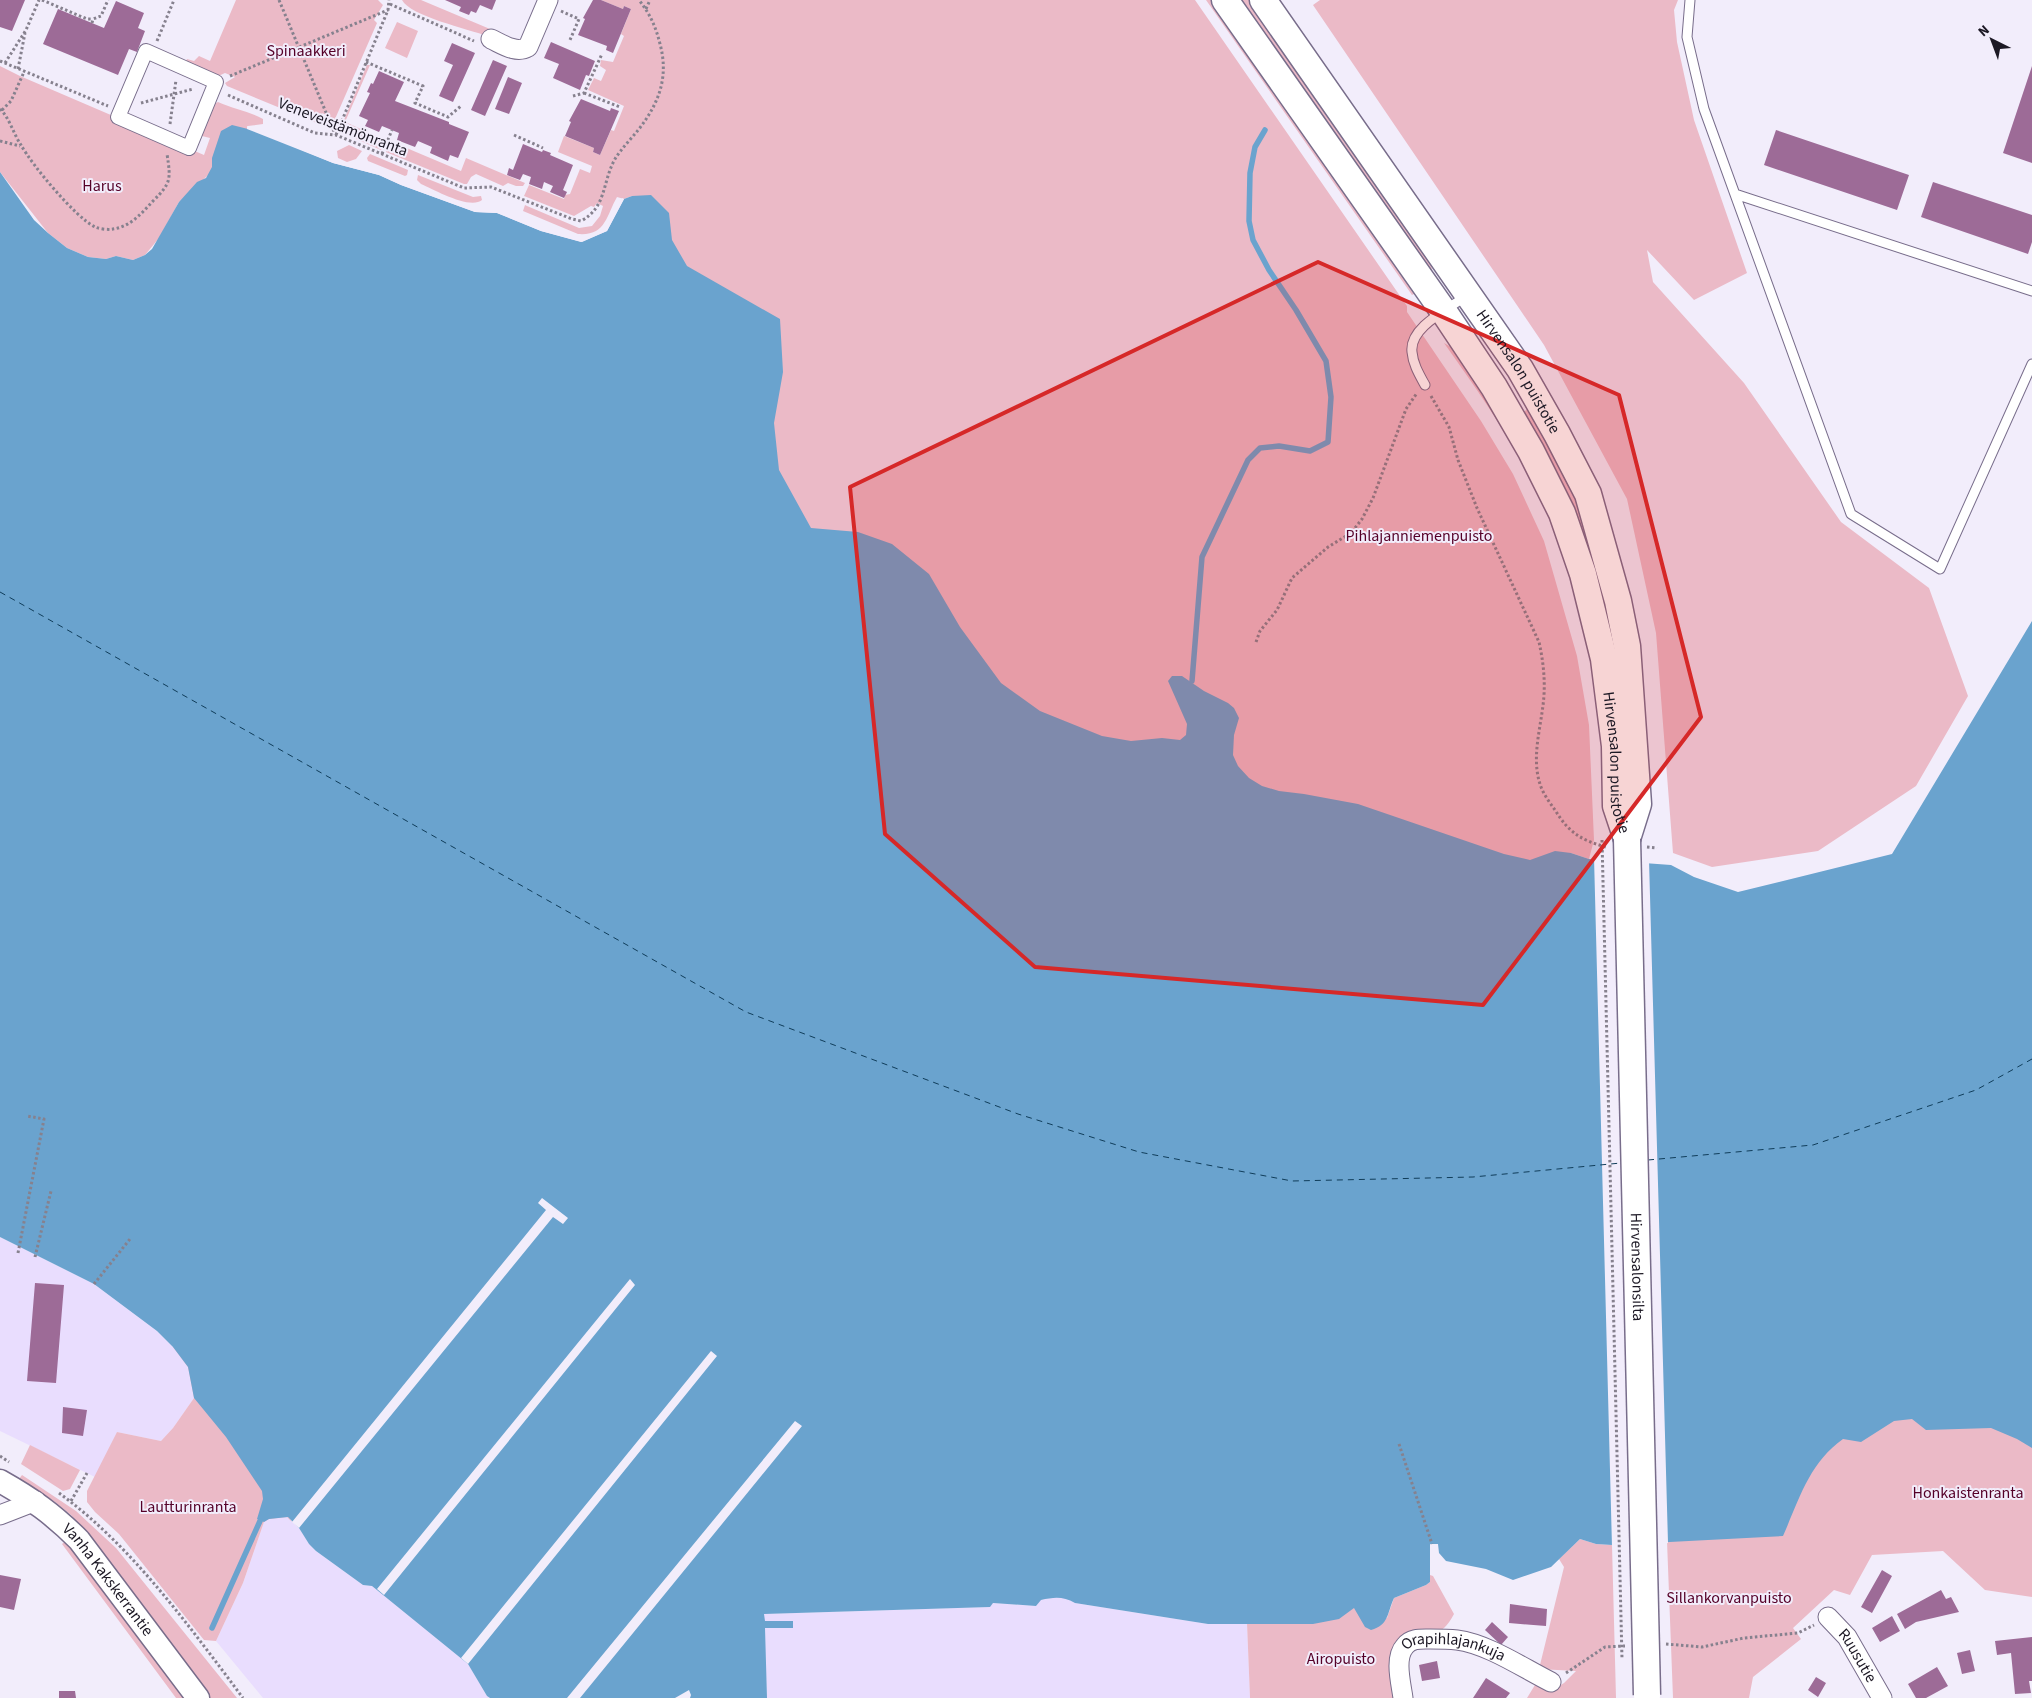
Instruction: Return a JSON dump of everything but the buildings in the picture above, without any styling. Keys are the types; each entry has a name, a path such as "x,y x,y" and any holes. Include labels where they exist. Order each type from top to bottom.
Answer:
{"main road":[{"name":"Hirvensalon puistotie","path":"1225,0 1444,312 1494,387 1562,513 1583,574 1604,659 1615,746 1616,806 1620,843"},
{"name":"Hirvensalon puistotie","path":"1263,0 1520,369 1588,494 1606,554 1627,646 1631,684 1638,804 1620,843"},
{"name":"Hirvensalonsilta","path":"1620,843 1647,1696"}],"street":[{"path":"491,39 516,50 523,50 528,47 554,6"},
{"path":"146,52 216,82 214,89 189,148 118,117 146,52"},
{"name":"Vanha Kakskerrantie","path":"0,1481 36,1501 59,1519 80,1540 198,1698"},
{"path":"0,1515 36,1501"},
{"name":"Ruusutie","path":"1828,1617 1847,1637 1882,1698"},
{"name":"Orapihlajankuja","path":"1403,1698 1400,1675 1401,1654 1405,1646 1411,1641 1420,1639 1458,1640 1488,1650 1551,1682"}],"lane":[{"path":"1690,0 1687,37 1704,109 1851,514 1940,569 2032,364"},
{"path":"1735,194 2032,291"},
{"path":"1424,385 1415,367 1411,350 1418,332 1424,325 1468,295"}],"path":[{"path":"5,63 26,30 40,0 92,21 101,16 108,0"},
{"path":"279,0 336,134"},
{"name":"Veneveistämönranta","path":"120,111 207,86 315,133 336,134 464,188 491,187 572,219 582,221 593,215 598,207 615,160 657,101 662,88 664,75 662,53 655,25 639,0"},
{"path":"646,9 650,0"},
{"path":"336,134 390,2 480,43 491,39"},
{"path":"554,6 579,19 570,40"},
{"path":"228,76 388,10"},
{"path":"18,69 26,30"},
{"path":"584,93 602,54"},
{"path":"0,61 120,111"},
{"path":"366,62 423,86 415,104 448,117 461,106"},
{"path":"24,72 11,100 1,110 21,146 42,174 87,221 96,227 110,230 124,226 132,221 168,186 170,176 166,149 176,73 180,66"},
{"path":"573,96 584,93 620,107"},
{"path":"382,154 392,130"},
{"path":"514,135 542,148"},
{"path":"0,141 21,146"},
{"path":"1256,642 1260,631 1277,610 1292,578 1328,547 1351,533 1362,519 1373,498 1406,409 1424,385 1449,427 1458,460 1477,508 1539,642 1544,666 1544,696 1536,743 1537,769 1541,787 1562,823 1585,841 1656,848"},
{"path":"1601,830 1620,843"},
{"path":"1620,843 1622,1666"},
{"path":"18,1254 44,1119 27,1116"},
{"path":"35,1257 51,1191"},
{"path":"94,1284 130,1239"},
{"path":"1399,1444 1432,1544"},
{"path":"0,1456 16,1466"},
{"path":"71,1501 86,1473"},
{"path":"57,1492 71,1501 116,1540 152,1582 243,1698"},
{"path":"1702,1647 1744,1638 1798,1633 1828,1617"}],"highlighted area":[{"path":"1318,262 1619,395 1701,717 1483,1005 1035,967 885,834 850,487"}],"shaded area":[{"path":"0,1237 94,1284 157,1331 173,1347 188,1367 194,1398 173,1428 161,1441 117,1432 95,1477 0,1431"},
{"path":"287,1517 299,1528 316,1551 363,1585 372,1586 468,1664 490,1698 263,1698 216,1641 243,1583 264,1522 269,1519"},
{"path":"1056,1597 1066,1598 1075,1603 1208,1624 1247,1623 1250,1698 767,1698 764,1628 792,1628 793,1622 764,1621 764,1614 989,1607 993,1603 1036,1606 1040,1600"}],"green space":[{"name":"Spinaakkeri","path":"236,0 378,0 383,5 374,20 377,23 335,119 322,113 326,124 324,126 227,86 225,83 235,77 225,73 214,78 183,68 187,59 194,61 199,56 210,61"},
{"path":"402,0 421,0 490,29 487,36 427,17 407,6"},
{"name":"Pihlajanniemenpuisto","path":"601,0 1195,0 1407,306 1407,312 1481,421 1513,474 1544,541 1577,656 1589,725 1594,840 1589,859 1571,853 1476,926 852,624 632,196 624,199 617,197 600,228 587,234 578,234 523,211 525,205 579,228 592,226 600,216 603,206 597,203 594,207 591,206 574,216 524,196 529,185 564,199 565,195 570,194 580,169 590,173 592,166 558,152 564,136 594,148 593,152 600,155 611,130 614,131 624,106 588,90 594,78 601,81 606,70 600,66 601,60 613,62 624,36 621,34 631,9 624,6 623,9"},
{"path":"1206,0 1214,0 1418,292 1412,295"},
{"path":"1237,0 1251,0 1431,262 1431,275"},
{"path":"1320,0 1678,0 1674,10 1677,42 1694,120 1747,273 1694,300 1647,250 1653,282 1744,383 1841,522 1929,588 1968,696 1916,786 1818,851 1712,867 1673,853 1656,633 1627,499 1544,345 1313,5"},
{"path":"397,22 418,31 407,58 385,48"},
{"path":"367,65 370,65 345,122 386,140 381,150 345,134 341,127"},
{"name":"Harus","path":"0,66 204,155 210,138 202,136 198,132 206,108 218,102 258,116 263,119 263,124 248,126 247,129 256,131 179,202 159,238 145,255 133,260 116,256 106,259 88,257 67,248 48,233 0,172"},
{"path":"390,141 461,171 466,158 525,183 523,186 508,183 503,186 476,174 471,177 467,184 464,184 386,152"},
{"path":"349,145 362,151 356,159 347,162 338,158 337,151"},
{"path":"370,154 408,170 407,175 405,176 368,161 367,158"},
{"path":"418,175 473,197 481,196 482,200 469,203 452,198 421,184 417,180"},
{"path":"1444,343 1458,351 1543,491 1570,574 1551,522 1517,453"},
{"path":"1527,409 1539,425 1574,485 1617,633 1609,635 1523,413"},
{"name":"Lautturinranta","path":"182,1343 292,1522 287,1517 269,1519 264,1522 243,1583 216,1641 204,1640 119,1534 87,1502 87,1491 117,1432 161,1441 173,1428 194,1398 188,1367 173,1347"},
{"path":"2032,1370 2032,1597 1985,1590 1943,1551 1872,1555 1850,1595 1834,1590 1793,1628 1801,1639 1753,1677 1749,1698 1673,1698 1667,1541 1698,1477"},
{"path":"30,1445 80,1470 70,1489 63,1491 21,1464"},
{"path":"22,1475 76,1511 116,1548 237,1698 208,1698 89,1536 71,1515 55,1502 19,1479"},
{"path":"1580,1539 1596,1544 1612,1545 1616,1698 1527,1698 1535,1685 1549,1692 1564,1683 1576,1671 1539,1669 1564,1567 1559,1559"},
{"path":"67,1540 185,1698 176,1698 62,1544"},
{"name":"Airopuisto","path":"1430,1575 1433,1576 1454,1614 1440,1631 1416,1634 1403,1638 1394,1644 1395,1698 1250,1698 1247,1623 1208,1624 1294,1589 1387,1618 1394,1598 1426,1585 1430,1582"}],"water":[{"path":"232,125 256,131 333,163 379,175 475,212 497,213 541,231 581,242 607,231 624,199 632,196 651,195 669,213 672,240 687,266 780,319 783,372 774,423 779,470 811,528 858,532 892,544 929,574 960,627 1001,683 1040,711 1102,736 1131,741 1162,738 1180,740 1186,735 1187,724 1168,681 1172,676 1182,676 1234,708 1239,718 1234,735 1233,755 1238,766 1249,778 1262,786 1279,791 1358,804 1504,854 1530,860 1555,851 1571,853 1589,859 1671,865 1694,877 1738,892 1892,854 2032,621 2032,1448 2017,1439 1991,1428 1926,1430 1912,1419 1894,1421 1861,1442 1843,1439 1831,1449 1806,1483 1783,1536 1612,1545 1596,1544 1580,1539 1551,1567 1513,1580 1486,1569 1446,1561 1439,1553 1438,1544 1430,1544 1430,1582 1394,1598 1387,1618 1377,1628 1371,1630 1365,1627 1354,1608 1339,1619 1313,1624 1208,1624 1075,1603 1058,1598 1041,1600 1036,1606 993,1603 990,1607 764,1614 765,1621 793,1621 793,1628 765,1628 767,1698 690,1698 689,1690 675,1698 490,1698 487,1696 468,1664 372,1586 363,1585 316,1551 288,1517 269,1519 264,1522 257,1519 263,1499 262,1491 226,1437 194,1398 188,1367 173,1347 157,1331 94,1284 0,1237 0,172 34,220 67,248 88,257 106,259 116,256 133,260 145,255 152,249 179,202 197,182 206,178 212,167 212,158 221,131"}],"pier":[{"path":"247,126 334,161 380,173 476,210 498,210 542,229 581,240 606,229 622,198 624,199 607,231 582,242 541,231 497,213 475,212 379,175 333,163 247,129"},
{"path":"1594,857 1649,860 1668,1543 1612,1547"},
{"path":"542,1198 568,1218 563,1224 553,1217 299,1528 292,1522 546,1210 538,1203"},
{"path":"630,1279 635,1285 384,1595 377,1589"},
{"path":"711,1351 717,1356 468,1664 461,1658"},
{"path":"795,1421 802,1426 580,1698 567,1698"}],"waterway":[{"path":"1192,681 1202,557 1248,460 1260,448 1279,446 1310,451 1328,442 1331,397 1326,361 1296,310 1269,270 1253,240 1249,221 1250,173 1255,147 1265,130"},
{"path":"212,1628 260,1521"}],"ferry route":[{"path":"0,592 746,1012 1018,1114 1139,1152 1292,1181 1473,1177 1621,1163"},
{"path":"1648,1160 1813,1145 1976,1090 2032,1059"}],"park label":[{"name":"Honkaistenranta","path":"1968,1493"},
{"name":"Sillankorvanpuisto","path":"1729,1598"}]}
